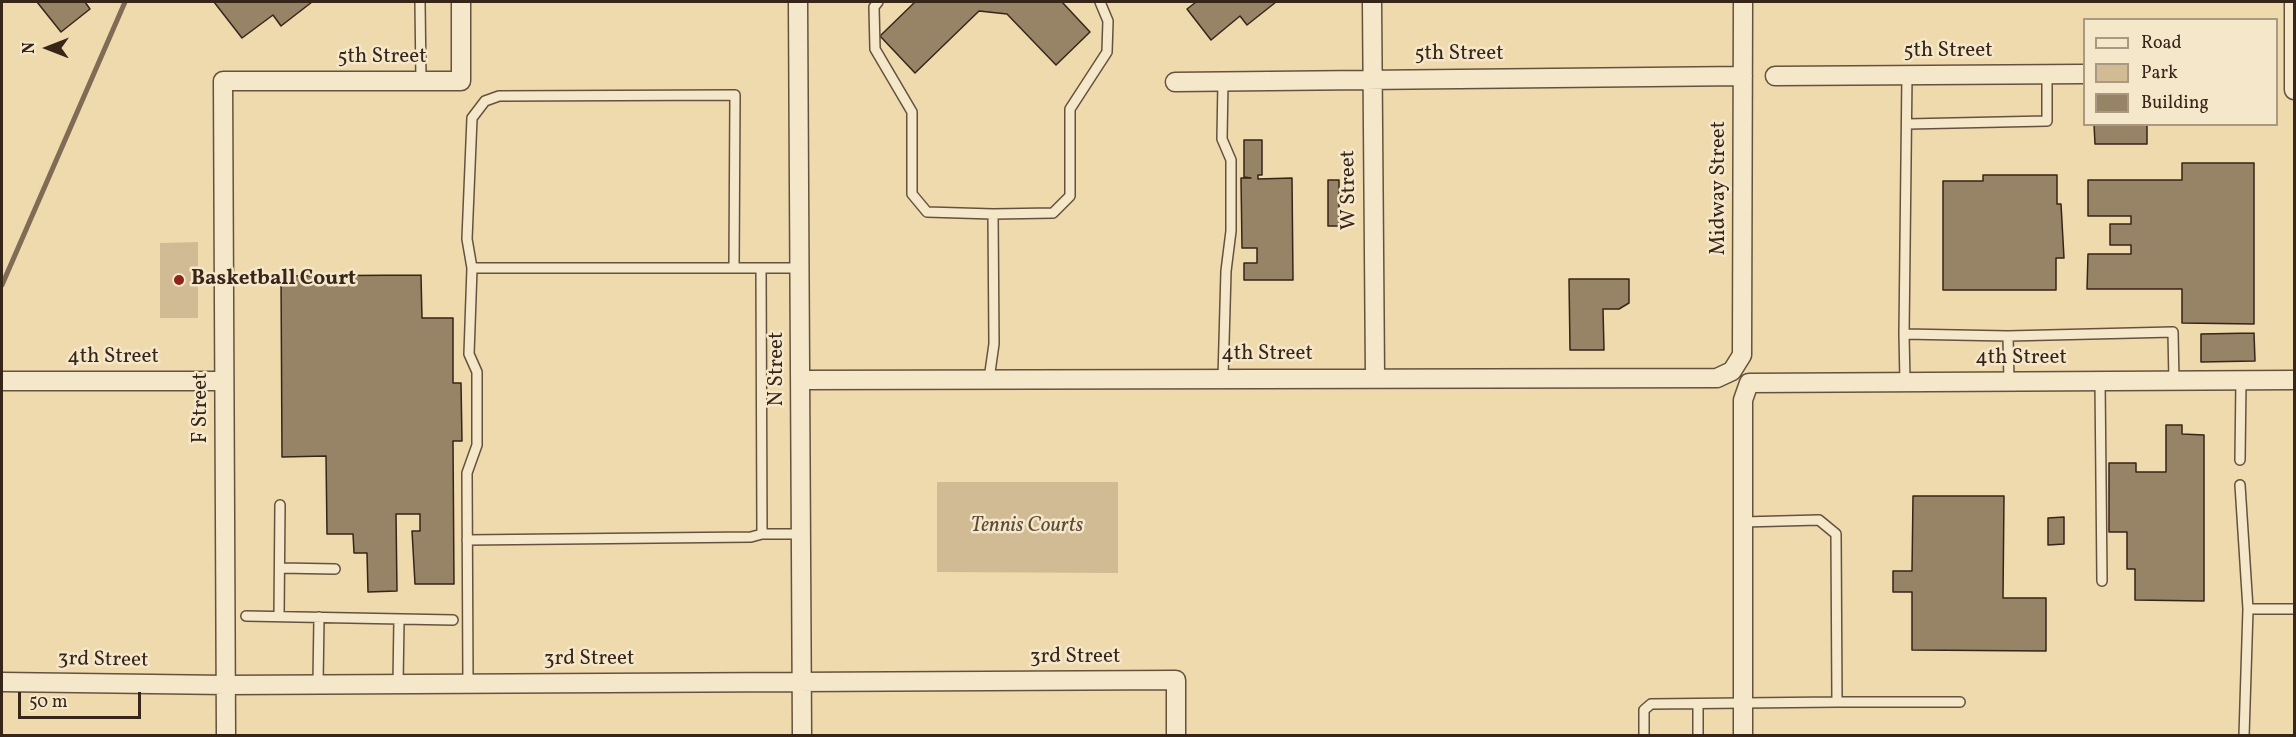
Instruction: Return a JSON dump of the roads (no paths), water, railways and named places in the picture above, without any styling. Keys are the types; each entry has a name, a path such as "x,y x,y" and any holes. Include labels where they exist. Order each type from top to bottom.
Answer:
{"street":[{"name":"5th Street","path":"223,81 461,81 461,2"},
{"name":"N Street","path":"798,2 802,735"},
{"name":"W Street","path":"1372,2 1375,377"},
{"name":"Midway Street","path":"1732,371 1742,355 1743,2"},
{"path":"2294,2 2295,90"},
{"path":"2278,72 2294,72"},
{"name":"5th Street","path":"1775,76 2083,74"},
{"name":"5th Street","path":"1174,82 1371,78 1743,76"},
{"name":"F Street","path":"223,81 226,735"},
{"name":"4th Street","path":"801,380 1717,378 1732,371"},
{"name":"4th Street","path":"1743,522 1743,400 1749,383 2295,380"},
{"name":"4th Street","path":"2,381 224,381"},
{"path":"1743,522 1743,735"},
{"name":"3rd Street","path":"2,682 226,685 1176,680 1176,735"}],"lane":[{"path":"420,2 422,81"},
{"path":"878,2 874,7 875,50 912,112 912,194 927,212 993,214 1053,213 1070,196 1070,109 1107,52 1108,21 1100,2"},
{"path":"1906,124 2047,121 2047,74"},
{"path":"1905,382 1906,75"},
{"path":"1223,81 1222,139 1231,160 1231,231 1226,271 1223,378"},
{"path":"468,684 466,473 477,445 477,372 469,354 472,268 466,239 472,118 485,101 499,96 725,93 735,95 734,268"},
{"path":"989,379 994,344 993,214"},
{"path":"472,268 800,268"},
{"path":"761,268 762,534"},
{"path":"1904,334 2008,336 2173,332 2174,381"},
{"path":"2008,336 2009,382"},
{"path":"2240,460 2241,380"},
{"path":"2100,381 2102,581"},
{"path":"2240,485 2248,609 2244,735"},
{"path":"279,616 280,505"},
{"path":"1743,522 1818,520 1829,526 1836,534 1837,702"},
{"path":"467,540 751,537 762,534 801,534"},
{"path":"280,568 335,569"},
{"path":"2248,609 2295,609"},
{"path":"246,616 453,620"},
{"path":"318,684 319,617"},
{"path":"398,684 399,619"},
{"path":"1644,735 1646,706 1960,702"},
{"path":"1698,704 1698,735"}],"waterway":[{"path":"2,285 125,2"}],"place":[{"name":"Basketball Court","path":"179,280"}],"park label":[{"name":"Tennis Courts","path":"1027,527"}]}
